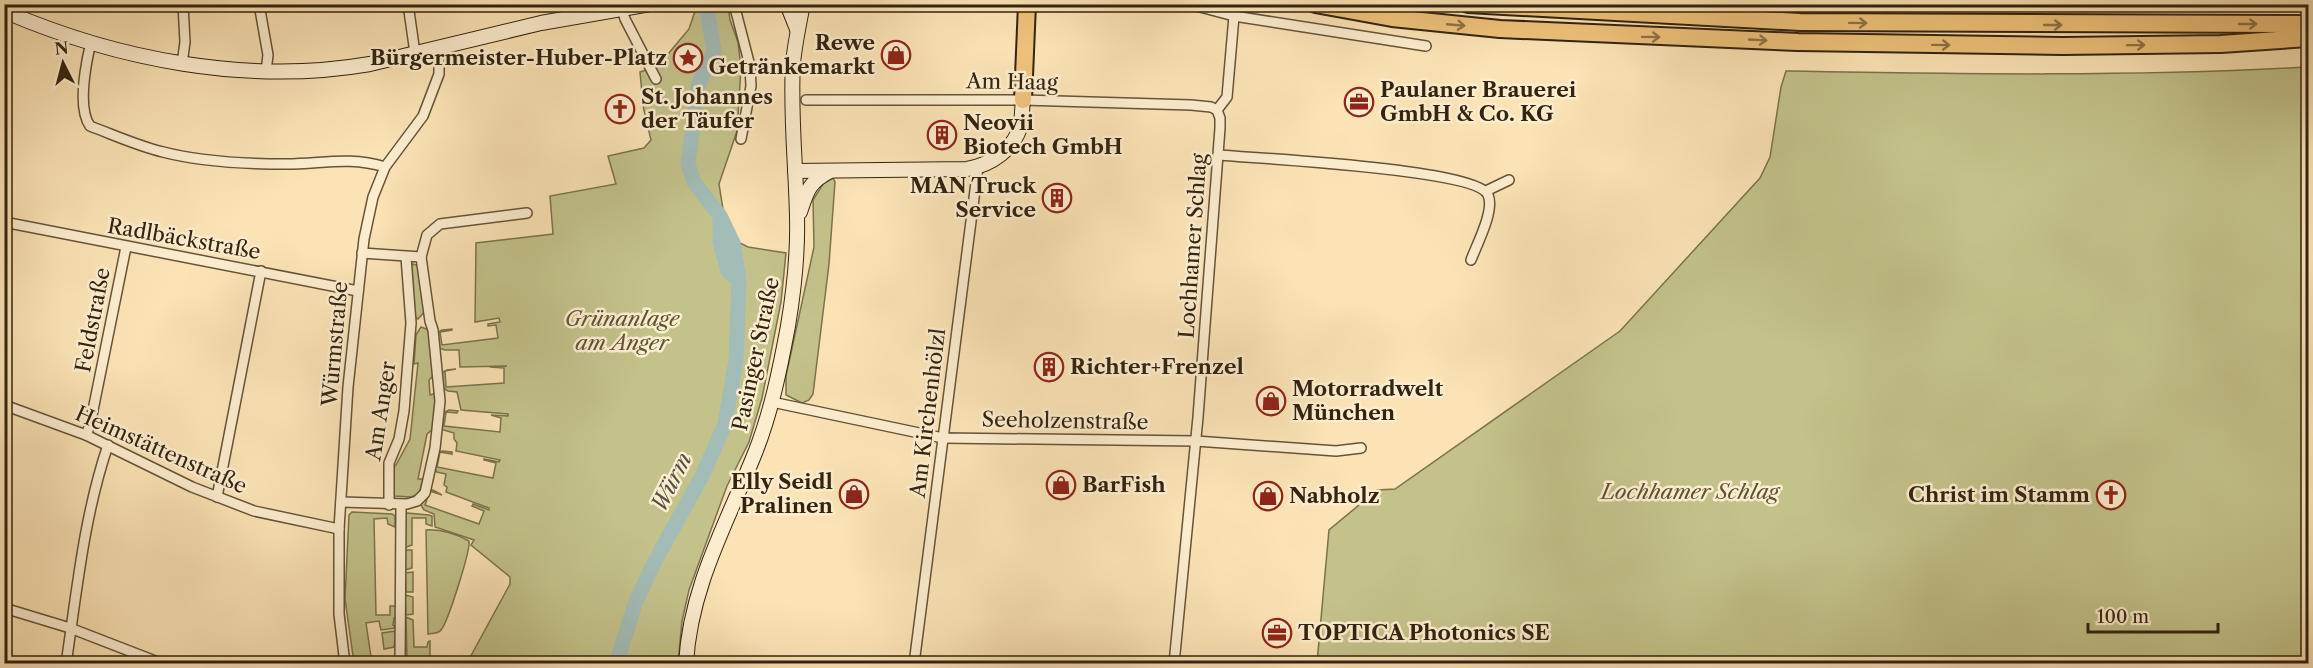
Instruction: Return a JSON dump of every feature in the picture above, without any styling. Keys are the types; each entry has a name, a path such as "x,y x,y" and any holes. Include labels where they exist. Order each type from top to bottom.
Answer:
{"highway":[{"path":"1023,100 1027,4"},
{"path":"1315,4 1392,18 1446,24 1628,36 1798,42 2051,46 2222,44 2308,38"},
{"path":"1468,4 1800,22 2308,24"}],"main road":[{"path":"4,10 91,42 182,64 267,71 344,69 621,6 650,4"},
{"path":"787,4 798,31"},
{"name":"Pasinger Straße","path":"686,663 690,623 700,585 756,452 772,402 795,281 797,219 792,101 794,61 803,4"},
{"path":"795,171 978,167 999,156 1014,141 1021,125 1023,100"},
{"path":"797,219 810,186 819,177 831,171"}],"street":[{"path":"182,64 185,42 183,4"},
{"path":"259,4 268,55 267,71"},
{"path":"408,4 415,53"},
{"path":"734,4 750,66 751,86 741,140"},
{"path":"1189,4 1234,16 1426,46"},
{"path":"621,6 656,79"},
{"name":"Lochhamer Schlag","path":"1174,663 1196,441 1218,155 1220,118 1217,110 1227,97 1234,16"},
{"path":"91,42 87,58 84,114 90,126 143,147 180,156 235,162 287,164 364,160 385,167"},
{"name":"Würmstraße","path":"345,663 339,614 339,529 348,387 362,253 373,197 385,167 423,116 440,74 439,47"},
{"name":"Am Haag","path":"806,100 1023,100 1191,105 1217,110"},
{"path":"1218,155 1417,172 1463,181 1486,191 1490,197 1490,209 1472,260"},
{"name":"Am Kirchenhölzl","path":"914,663 978,167"},
{"path":"1486,191 1509,180"},
{"path":"341,502 401,505 413,503 424,493 435,448 440,392 434,330 430,321 421,258 427,235 441,224 527,213"},
{"name":"Radlbäckstraße","path":"4,222 358,291"},
{"name":"Feldstraße","path":"86,435 126,247"},
{"path":"362,253 421,258"},
{"name":"Am Anger","path":"389,505 389,463 399,439 404,411 411,323 406,257"},
{"path":"218,497 261,271"},
{"path":"411,323 430,321"},
{"name":"Seeholzenstraße","path":"772,402 942,438 1196,441 1336,452 1361,448"},
{"name":"Heimstättenstraße","path":"4,405 86,435 192,487 254,511 339,529"},
{"path":"66,663 96,482 108,446"},
{"path":"400,663 401,505"},
{"path":"4,608 70,628 163,663"}],"green space":[{"name":"Grünanlage am Anger","path":"710,5 728,5 730,20 738,42 741,68 737,131 719,184 723,209 738,242 748,247 786,253 781,302 762,398 749,442 727,486 689,590 682,621 678,663 622,663 634,629 625,622 610,663 467,663 510,584 510,577 471,545 474,540 435,527 434,514 424,510 421,505 427,491 433,490 442,495 430,491 425,505 479,524 484,511 472,506 473,504 489,510 489,508 446,492 447,487 444,485 446,474 437,472 433,467 436,453 442,451 452,452 452,454 440,452 437,467 493,478 496,463 484,459 499,462 500,460 456,451 457,443 454,433 440,429 442,413 449,410 458,411 457,413 446,412 444,426 500,432 501,418 491,415 508,416 508,414 461,410 457,392 443,388 441,373 445,371 446,387 504,383 504,368 490,367 507,366 460,367 459,350 439,348 437,333 442,330 452,329 440,332 442,345 498,338 496,325 488,326 488,324 500,322 499,318 475,322 476,243 553,234 550,196 616,184 608,156 644,148 651,140 643,106 640,72 658,66 689,29 695,11 699,7"},
{"name":"Lochhamer Schlag","path":"2308,67 2308,663 1317,663 1329,530 1377,490 1395,489 1620,331 1760,178 1770,157 1781,87 1786,71 1982,74 2113,73"},
{"path":"833,178 835,182 829,264 813,394 809,400 802,403 786,395 786,376 814,247 813,200 823,184"},
{"path":"413,264 419,266 425,311 418,319 413,316 410,268"},
{"path":"421,327 429,330 435,374 429,380 430,395 436,393 433,429 427,434 418,479 423,479 419,494 411,497 394,496 394,467 410,439 418,363 414,364 416,335"},
{"path":"352,512 395,516 395,527 388,524 387,518 374,519 376,615 390,615 390,606 397,606 397,618 394,618 393,625 396,628 381,630 379,621 366,623 371,657 367,658 367,663 354,663 345,599 349,515"},
{"path":"407,513 432,516 432,526 426,524 426,518 412,518 412,545 404,548 404,516"},
{"path":"426,530 448,532 469,541 463,571 444,624 438,632 428,634"},
{"path":"404,550 412,550 412,568 405,570"},
{"path":"413,572 413,592 406,592 405,573"},
{"path":"405,595 413,597 413,614 406,615"},
{"path":"406,617 413,620 414,647 427,647 430,641 430,663 411,663 407,660"},
{"path":"396,631 394,647 384,649 382,633"}],"waterway":[{"name":"Würm","path":"616,664 636,601 655,561 703,474 725,424 736,360 739,280 733,243 720,216 694,182 688,164 698,86 714,51 706,4"},
{"name":"Würm","path":"720,221 720,241 728,271 732,275"}],"place":[{"name":"Rewe Getränkemarkt","path":"896,55"},
{"name":"Bürgermeister-Huber-Platz","path":"688,58"},
{"name":"Paulaner Brauerei GmbH & Co. KG","path":"1359,102"},
{"name":"St. Johannes der Täufer","path":"620,109"},
{"name":"Neovii Biotech GmbH","path":"942,135"},
{"name":"MAN Truck Service","path":"1057,198"},
{"name":"Richter+Frenzel","path":"1049,367"},
{"name":"Motorradwelt München","path":"1271,401"},
{"name":"BarFish","path":"1061,485"},
{"name":"Elly Seidl Pralinen","path":"854,494"},
{"name":"Christ im Stamm","path":"2111,495"},
{"name":"Nabholz","path":"1268,496"},
{"name":"TOPTICA Photonics SE","path":"1277,633"}]}
